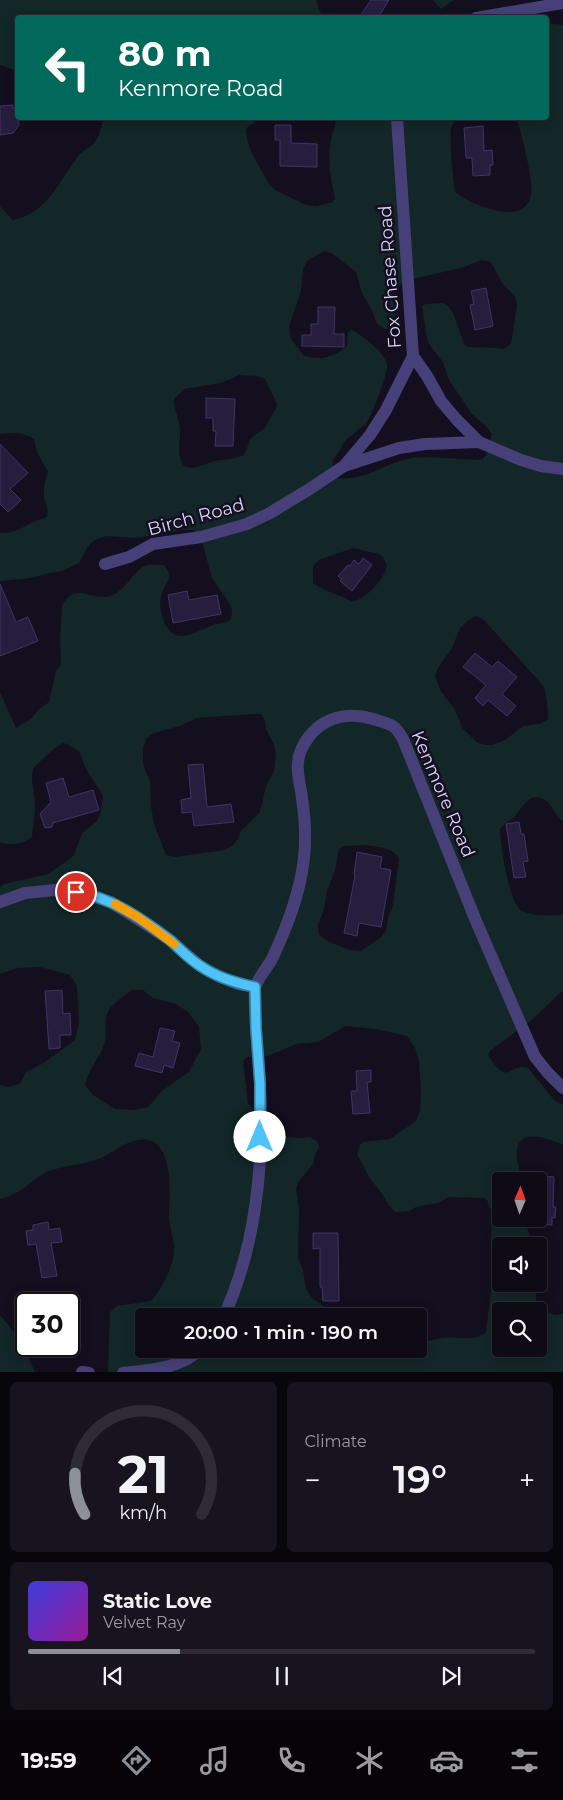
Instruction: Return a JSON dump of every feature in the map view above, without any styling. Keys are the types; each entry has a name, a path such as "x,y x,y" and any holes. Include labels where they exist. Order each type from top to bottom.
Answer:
{"street":[{"path":"492,15 563,2"},
{"name":"Fox Chase Road","path":"397,120 413,356 428,376 441,401 479,442 521,460 541,466 563,469"},
{"name":"Birch Road","path":"344,466 370,435 386,410 413,356"},
{"name":"Birch Road","path":"104,564 129,557 153,544 201,537 247,524 270,513 344,466 399,448 425,444 479,442"},
{"name":"Kenmore Road","path":"255,987 269,966 290,918 304,859 305,831 297,770 300,752 308,737 332,718 361,715 394,727 403,739 476,922 536,1057 563,1088"},
{"path":"0,902 25,893 55,890 85,894 111,902 170,940 200,966 238,984 255,987 260,1084 258,1181 245,1263 228,1308"},
{"path":"123,1372 172,1366 187,1358"},
{"path":"82,1372 90,1372"}],"green space":[{"path":"0,0 316,0 322,15 15,15 15,70 0,65"},
{"path":"433,0 455,0 441,9"},
{"path":"549,23 563,25 563,821 545,800 535,797 527,801 513,818 500,829 506,872 517,905 521,910 531,914 563,915 563,990 533,1019 490,1051 488,1055 500,1071 509,1072 517,1068 528,1068 554,1100 563,1105 563,1145 536,1137 529,1137 519,1143 517,1162 520,1172 492,1172 492,1213 487,1200 483,1198 449,1197 437,1203 416,1207 409,1211 396,1212 389,1206 369,1177 357,1154 363,1142 390,1139 416,1121 420,1111 421,1091 419,1061 415,1048 407,1036 376,1029 345,1026 318,1042 296,1044 268,1056 247,1057 243,1061 248,1103 254,1110 269,1112 275,1116 280,1130 287,1137 310,1137 318,1142 319,1147 313,1164 299,1181 296,1189 299,1208 298,1258 303,1270 306,1289 311,1297 326,1308 135,1308 135,1358 427,1358 427,1342 442,1338 472,1338 486,1332 492,1283 492,1292 536,1292 536,1302 492,1302 492,1357 547,1357 547,1313 563,1314 563,1372 108,1372 110,1312 117,1306 151,1301 164,1282 173,1261 174,1246 169,1221 169,1178 164,1154 158,1146 150,1140 138,1140 95,1160 45,1173 18,1192 0,1199 0,1085 7,1087 20,1084 26,1072 42,1064 75,1040 79,1022 77,986 70,975 40,967 17,968 0,974 0,887 5,884 48,874 71,858 74,855 82,833 96,822 100,815 103,797 86,769 79,751 63,743 34,767 32,781 35,808 32,837 17,844 0,842 0,692 16,728 31,719 38,710 49,702 56,671 61,664 62,606 67,598 72,594 78,593 103,597 110,596 121,590 137,572 147,565 164,565 169,573 161,596 160,606 164,622 174,634 186,636 213,625 227,622 231,619 232,611 231,606 212,578 200,534 192,530 136,538 106,536 93,541 79,563 62,571 31,578 0,581 0,533 15,531 47,517 44,490 48,472 37,452 34,439 22,434 0,434 0,206 12,220 24,217 43,204 51,196 79,156 96,140 103,120 258,120 248,126 246,130 247,139 251,152 269,184 275,190 306,205 316,206 333,202 335,198 329,155 335,120 456,120 451,127 451,159 455,192 484,207 509,212 519,210 527,204 531,194 529,168 517,120 549,120","holes":["324,251 333,254 356,272 362,293 372,310 377,324 385,329 394,328 396,325 393,294 394,290 404,281 461,268 482,260 491,262 502,283 515,296 517,305 511,344 503,349 465,346 453,313 447,305 443,303 422,306 427,339 443,362 449,380 472,414 492,434 483,459 412,458 357,477 338,478 333,469 333,459 346,440 369,419 383,382 387,364 378,350 352,330 348,332 347,346 337,353 322,358 304,356 291,339 289,326 301,291 303,269 307,261","239,375 257,376 265,379 277,404 265,428 251,438 244,455 198,467 184,466 179,450 180,428 174,399 184,389 221,383","353,548 379,554 387,565 382,577 374,588 363,597 352,602 313,583 313,566 319,560","476,616 484,620 545,690 548,719 540,724 523,726 505,740 493,745 478,743 463,729 454,708 440,690 435,676 438,668 452,648 460,628","261,714 265,720 266,729 276,754 274,771 266,786 260,812 241,831 238,839 232,846 225,850 174,857 166,855 154,824 150,781 143,764 143,747 147,738 154,733 180,726 197,718","365,845 384,848 396,854 399,858 393,905 386,931 380,938 361,951 349,950 325,940 319,934 318,925 335,870 339,849 343,846","133,990 143,990 153,998 176,1004 188,1012 199,1027 201,1049 189,1072 163,1090 148,1107 136,1110 115,1109 93,1095 85,1085 105,1041 107,1014 113,1005"]},
{"path":"492,1213 492,1228 527,1228 530,1237 492,1237 492,1252 491,1244"},
{"path":"0,1315 15,1334 15,1357 28,1357 35,1372 0,1372"}],"building":[{"path":"371,0 389,0 380,15 361,15"},
{"path":"13,105 13,109 15,109 15,120 19,120 19,125 13,133 0,135 0,106"},
{"path":"275,125 291,125 291,143 317,144 317,167 280,166 280,140 275,140"},
{"path":"483,126 484,151 492,150 493,165 490,165 490,175 473,176 472,158 466,158 464,128"},
{"path":"486,288 493,326 475,330 470,305 474,304 471,291"},
{"path":"318,307 335,307 334,334 344,334 344,347 302,346 302,335 311,335 311,324 318,324"},
{"path":"206,398 235,399 233,446 215,446 216,431 213,431 213,418 206,418"},
{"path":"0,444 28,473 10,489 21,500 8,512 0,504"},
{"path":"363,558 372,565 352,591 340,581 342,579 338,576 354,560 359,564"},
{"path":"0,584 16,622 28,617 38,641 0,656"},
{"path":"187,591 189,600 217,595 221,614 173,623 168,595"},
{"path":"475,653 492,667 498,661 517,677 502,694 516,706 507,716 488,700 483,706 475,698 486,685 463,667"},
{"path":"203,764 207,807 231,804 234,822 194,826 192,812 182,813 181,800 191,798 188,765"},
{"path":"63,778 69,797 93,790 99,810 53,823 52,827 45,828 40,814 51,802 46,783"},
{"path":"519,822 521,834 524,834 528,861 523,862 526,877 514,878 506,824"},
{"path":"357,852 382,857 380,868 391,870 381,927 359,923 357,936 344,933 355,876"},
{"path":"62,990 63,1014 70,1013 71,1035 60,1035 60,1048 49,1049 45,991"},
{"path":"160,1028 175,1031 172,1041 180,1043 173,1068 164,1065 162,1073 135,1066 139,1053 153,1057"},
{"path":"371,1070 371,1082 367,1082 370,1113 353,1114 351,1091 357,1091 356,1071"},
{"path":"548,1177 554,1177 553,1207 556,1207 555,1218 552,1217 552,1225 548,1225"},
{"path":"48,1222 49,1230 60,1228 62,1242 51,1243 57,1276 42,1278 36,1244 28,1245 26,1231 33,1230 33,1225"},
{"path":"313,1233 338,1233 339,1301 323,1301 322,1287 320,1287 320,1248 313,1249"}],"slow traffic":[{"path":"115,904 139,918 174,944"}],"route":[{"path":"76,892 111,902 139,918 170,940 200,966 220,977 238,984 255,987 260,1084 260,1137"}]}
